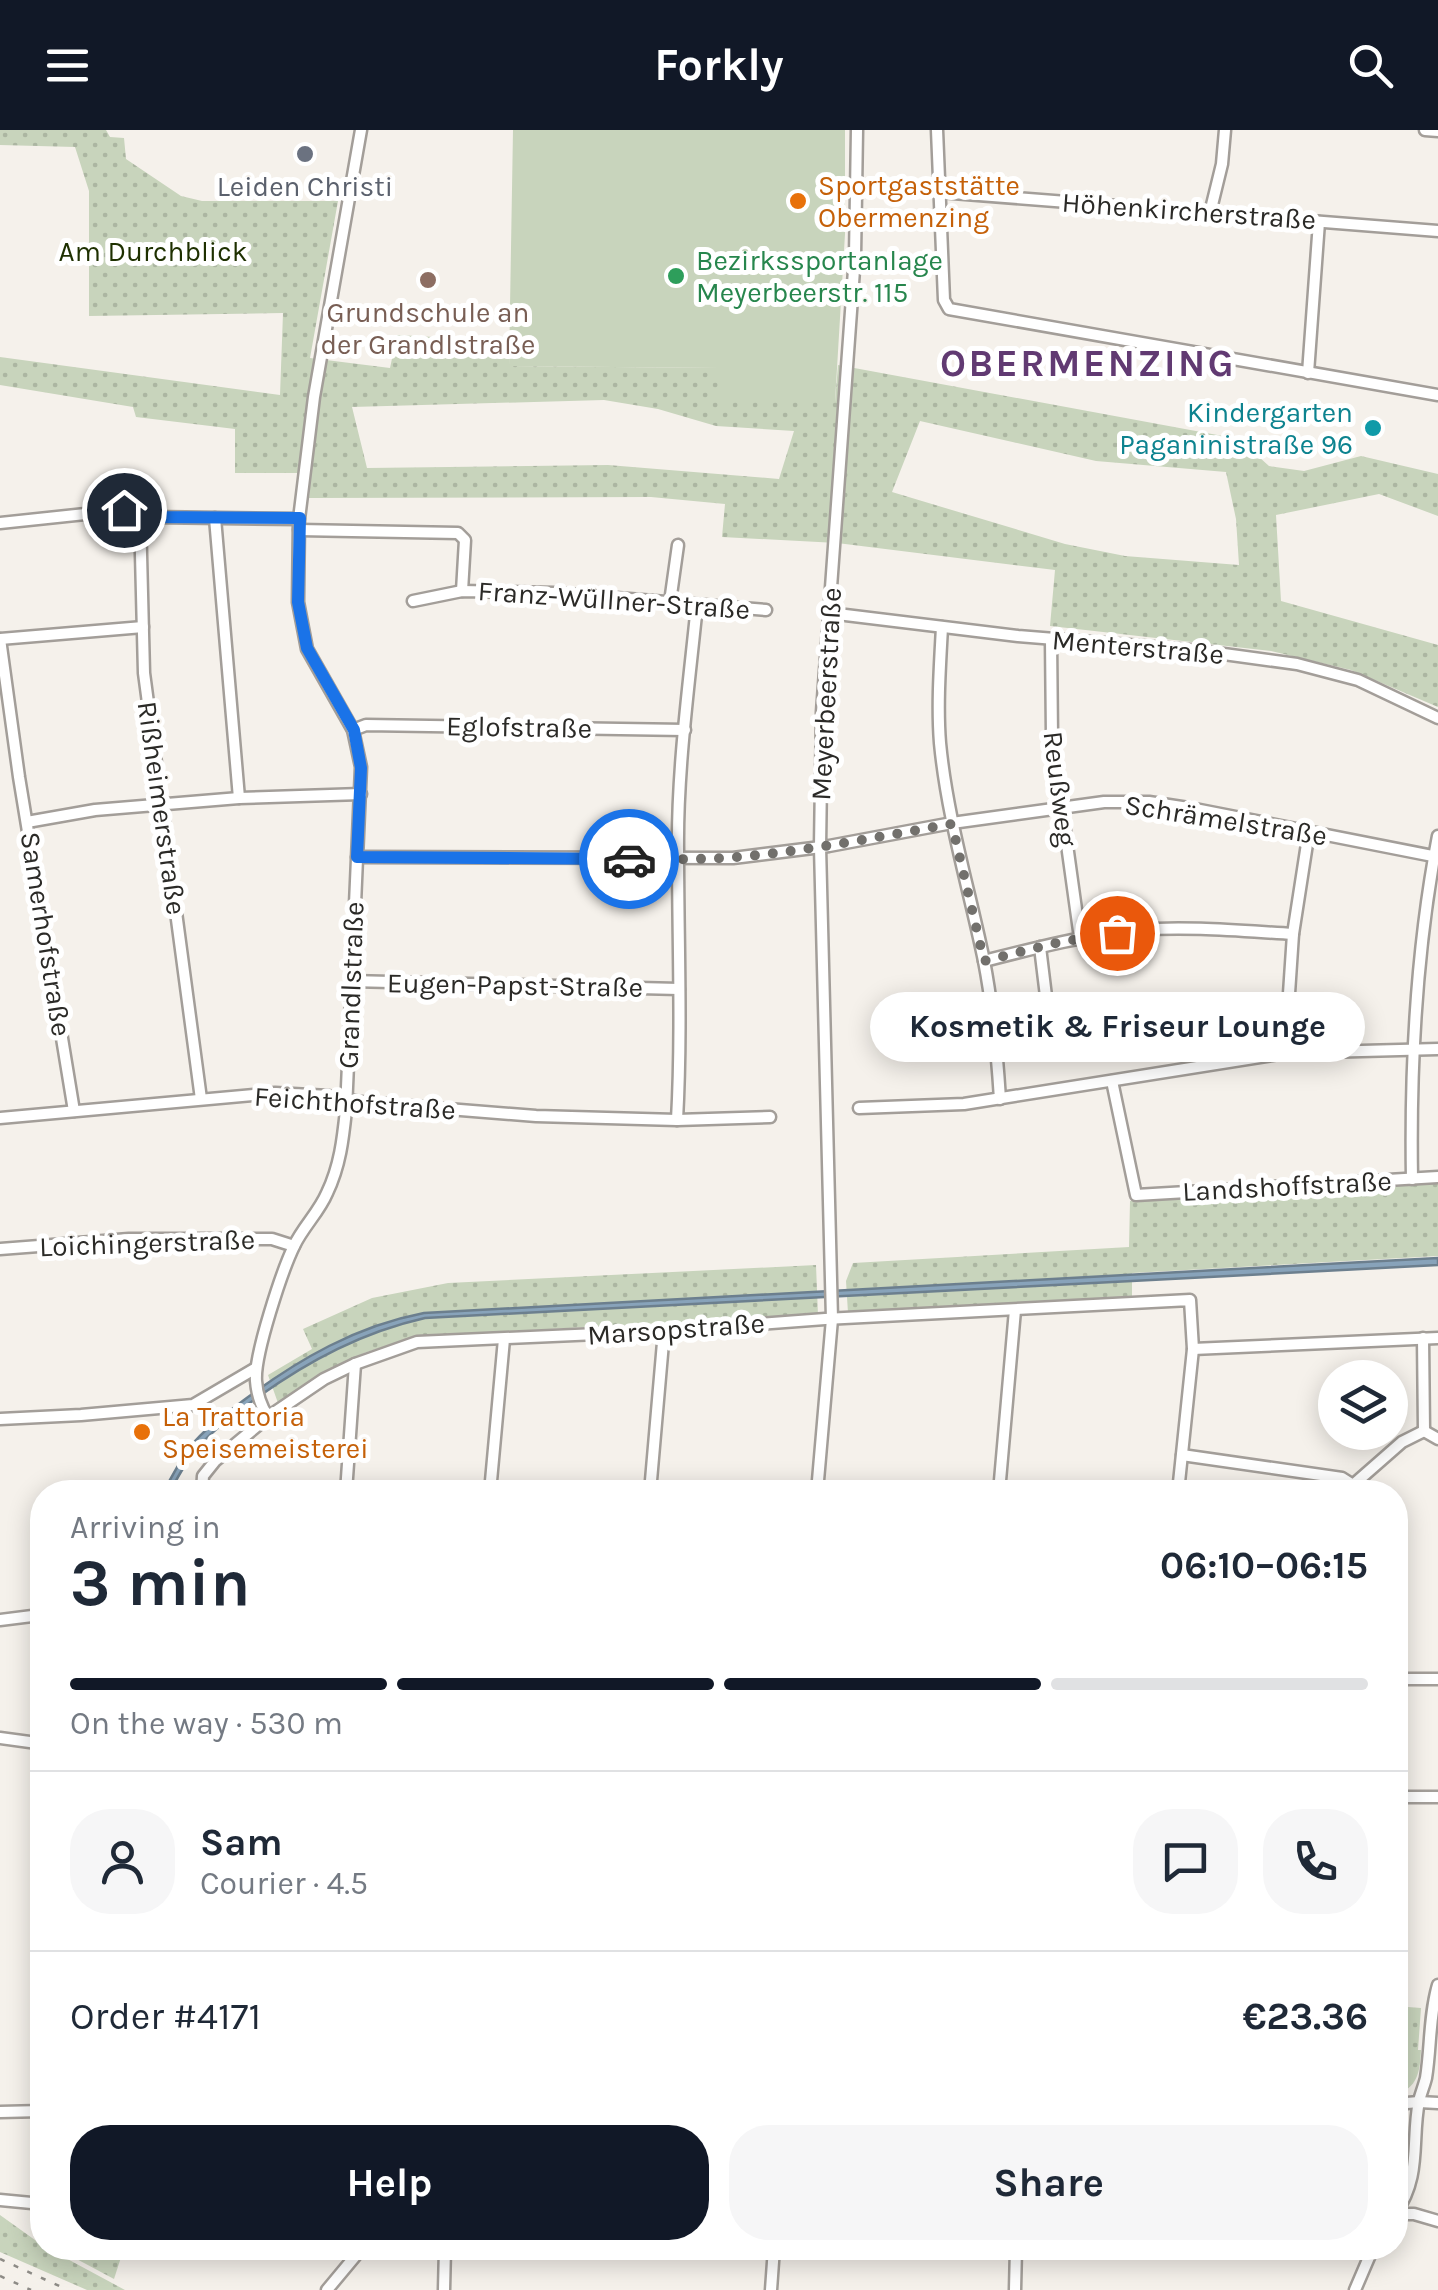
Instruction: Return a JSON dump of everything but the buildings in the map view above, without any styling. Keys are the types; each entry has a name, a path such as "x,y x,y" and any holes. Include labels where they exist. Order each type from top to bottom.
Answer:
{"street":[{"name":"Grandlstraße","path":"268,1418 259,1402 256,1374 294,1246 326,1196 341,1156 347,1099 361,768 354,730 307,648 298,602 299,524 314,397 361,130"},
{"name":"Meyerbeerstraße","path":"818,1480 832,1319 820,847 822,712 856,256 857,130"},
{"path":"937,130 944,300 948,309 1438,394"},
{"path":"1210,213 1222,164 1225,130"},
{"path":"1425,130 1438,131"},
{"name":"Höhenkircherstraße","path":"940,192 1438,231"},
{"path":"1308,373 1320,222"},
{"path":"0,523 124,510 140,515 299,524"},
{"name":"Rißheimerstraße","path":"140,515 144,673 201,1099"},
{"path":"215,518 239,798"},
{"name":"Franz-Wüllner-Straße","path":"299,524 458,533 465,540 462,591"},
{"path":"670,602 678,545"},
{"name":"Franz-Wüllner-Straße","path":"413,601 462,591 554,593 766,610"},
{"path":"676,1120 680,1059 678,859 685,730 698,605"},
{"name":"Menterstraße","path":"829,612 1050,640 1202,651 1297,664 1358,680 1438,718"},
{"path":"0,639 142,626"},
{"path":"942,627 940,742 952,824 984,961 1000,1098"},
{"name":"Samerhofstraße","path":"0,639 74,1111"},
{"name":"Reußweg","path":"1050,640 1052,737 1080,938"},
{"name":"Eglofstraße","path":"354,730 366,726 685,730"},
{"path":"28,822 95,810 239,798 361,794"},
{"name":"Schrämelstraße","path":"357,857 733,858 1104,802 1149,802 1436,856"},
{"path":"1285,1053 1292,934 1309,831"},
{"path":"1412,1179 1412,1048 1420,950 1438,836"},
{"path":"984,961 1080,938 1140,930 1292,934"},
{"path":"1040,947 1050,1029"},
{"name":"Eugen-Papst-Straße","path":"351,981 680,988"},
{"path":"859,1108 964,1104 1285,1053 1438,1049"},
{"name":"Landshoffstraße","path":"1112,1081 1136,1196 1438,1178"},
{"name":"Feichthofstraße","path":"0,1118 275,1093 536,1116 676,1120 770,1117"},
{"name":"Loichingerstraße","path":"0,1249 128,1239 272,1239 294,1246"},
{"name":"Marsopstraße","path":"203,1480 214,1460 324,1379 417,1342 1190,1300 1193,1349"},
{"path":"1000,1480 1015,1310"},
{"path":"651,1480 664,1331"},
{"path":"491,1480 504,1338"},
{"path":"1422,1338 1424,1431"},
{"path":"1179,1480 1193,1349 1438,1338"},
{"path":"347,1480 355,1364"},
{"path":"0,1419 193,1405 256,1374"},
{"path":"1424,1431 1438,1439"},
{"path":"1358,1480 1402,1442 1424,1431"},
{"path":"1182,1456 1343,1480"},
{"path":"0,1620 30,1616"},
{"path":"1408,1678 1438,1679"},
{"path":"0,1738 30,1742"},
{"path":"1408,1797 1438,1797"},
{"path":"1408,2187 1438,1985"},
{"path":"1408,2103 1438,2103"},
{"path":"0,2112 30,2111"},
{"path":"0,2200 30,2203"},
{"path":"1408,2214 1438,2220"},
{"path":"327,2290 352,2260"},
{"path":"444,2290 445,2260"},
{"path":"771,2290 773,2260"},
{"path":"1015,2290 1016,2260"},
{"path":"1355,2290 1368,2260"}],"green space":[{"name":"Am Durchblick","path":"0,130 106,130 110,137 124,138 126,159 181,196 202,201 338,201 310,358 390,368 397,335 509,341 509,366 718,368 719,402 835,402 838,365 1239,439 1269,466 1304,471 1361,456 1438,474 1438,516 1379,494 1276,515 1281,601 1438,645 1438,707 1351,670 1271,651 1050,626 1055,570 837,543 722,537 725,504 651,497 309,498 311,473 235,473 235,429 136,417 133,407 0,385 0,357 280,395 283,313 89,316 89,191 75,147 0,145","holes":["604,400 658,409 716,426 794,431 779,479 608,465 367,468 352,407","920,421 1096,461 1226,472 1236,519 1239,565 1125,556 1065,544 892,492"]},
{"name":"Bezirkssportanlage Meyerbeerstr. 115","path":"513,130 845,130 845,234 835,402 718,402 718,368 509,366"},
{"path":"1438,1183 1438,1256 1132,1273 1132,1298 848,1313 846,1281 853,1263 1129,1247 1130,1201"},
{"path":"816,1265 818,1315 417,1336 364,1353 278,1403 268,1375 312,1349 303,1329 372,1298 448,1283"},
{"path":"1408,2007 1421,2008 1418,2072 1409,2088"},
{"path":"0,2215 30,2236 30,2260 69,2260 125,2290 87,2290 0,2252"},
{"path":"78,2260 120,2260 114,2279"}],"water":[{"path":"1438,1258 1438,1265 425,1318 359,1339 317,1359 210,1435 177,1480 170,1480 197,1439 265,1385 352,1335 424,1313"}],"railway":[{"path":"0,2259 68,2290"},
{"path":"0,2276 31,2290"}],"way so far":[{"path":"629,859 751,856 952,824 984,961 1117,933"}],"place":[{"name":"Leiden Christi","path":"305,154"},
{"name":"Sportgaststätte Obermenzing","path":"798,201"},
{"name":"Bezirkssportanlage Meyerbeerstr. 115","path":"676,276"},
{"name":"Grundschule an der Grandlstraße","path":"428,280"},
{"name":"Kindergarten Paganinistraße 96","path":"1373,428"},
{"name":"Kosmetik & Friseur Lounge","path":"1117,933"},
{"name":"La Trattoria Speisemeisterei","path":"142,1432"}],"district":[{"name":"OBERMENZING","path":"1088,363"}],"route":[{"path":"124,510 150,517 300,518 298,602 307,648 354,730 361,768 357,857 629,859"}]}
